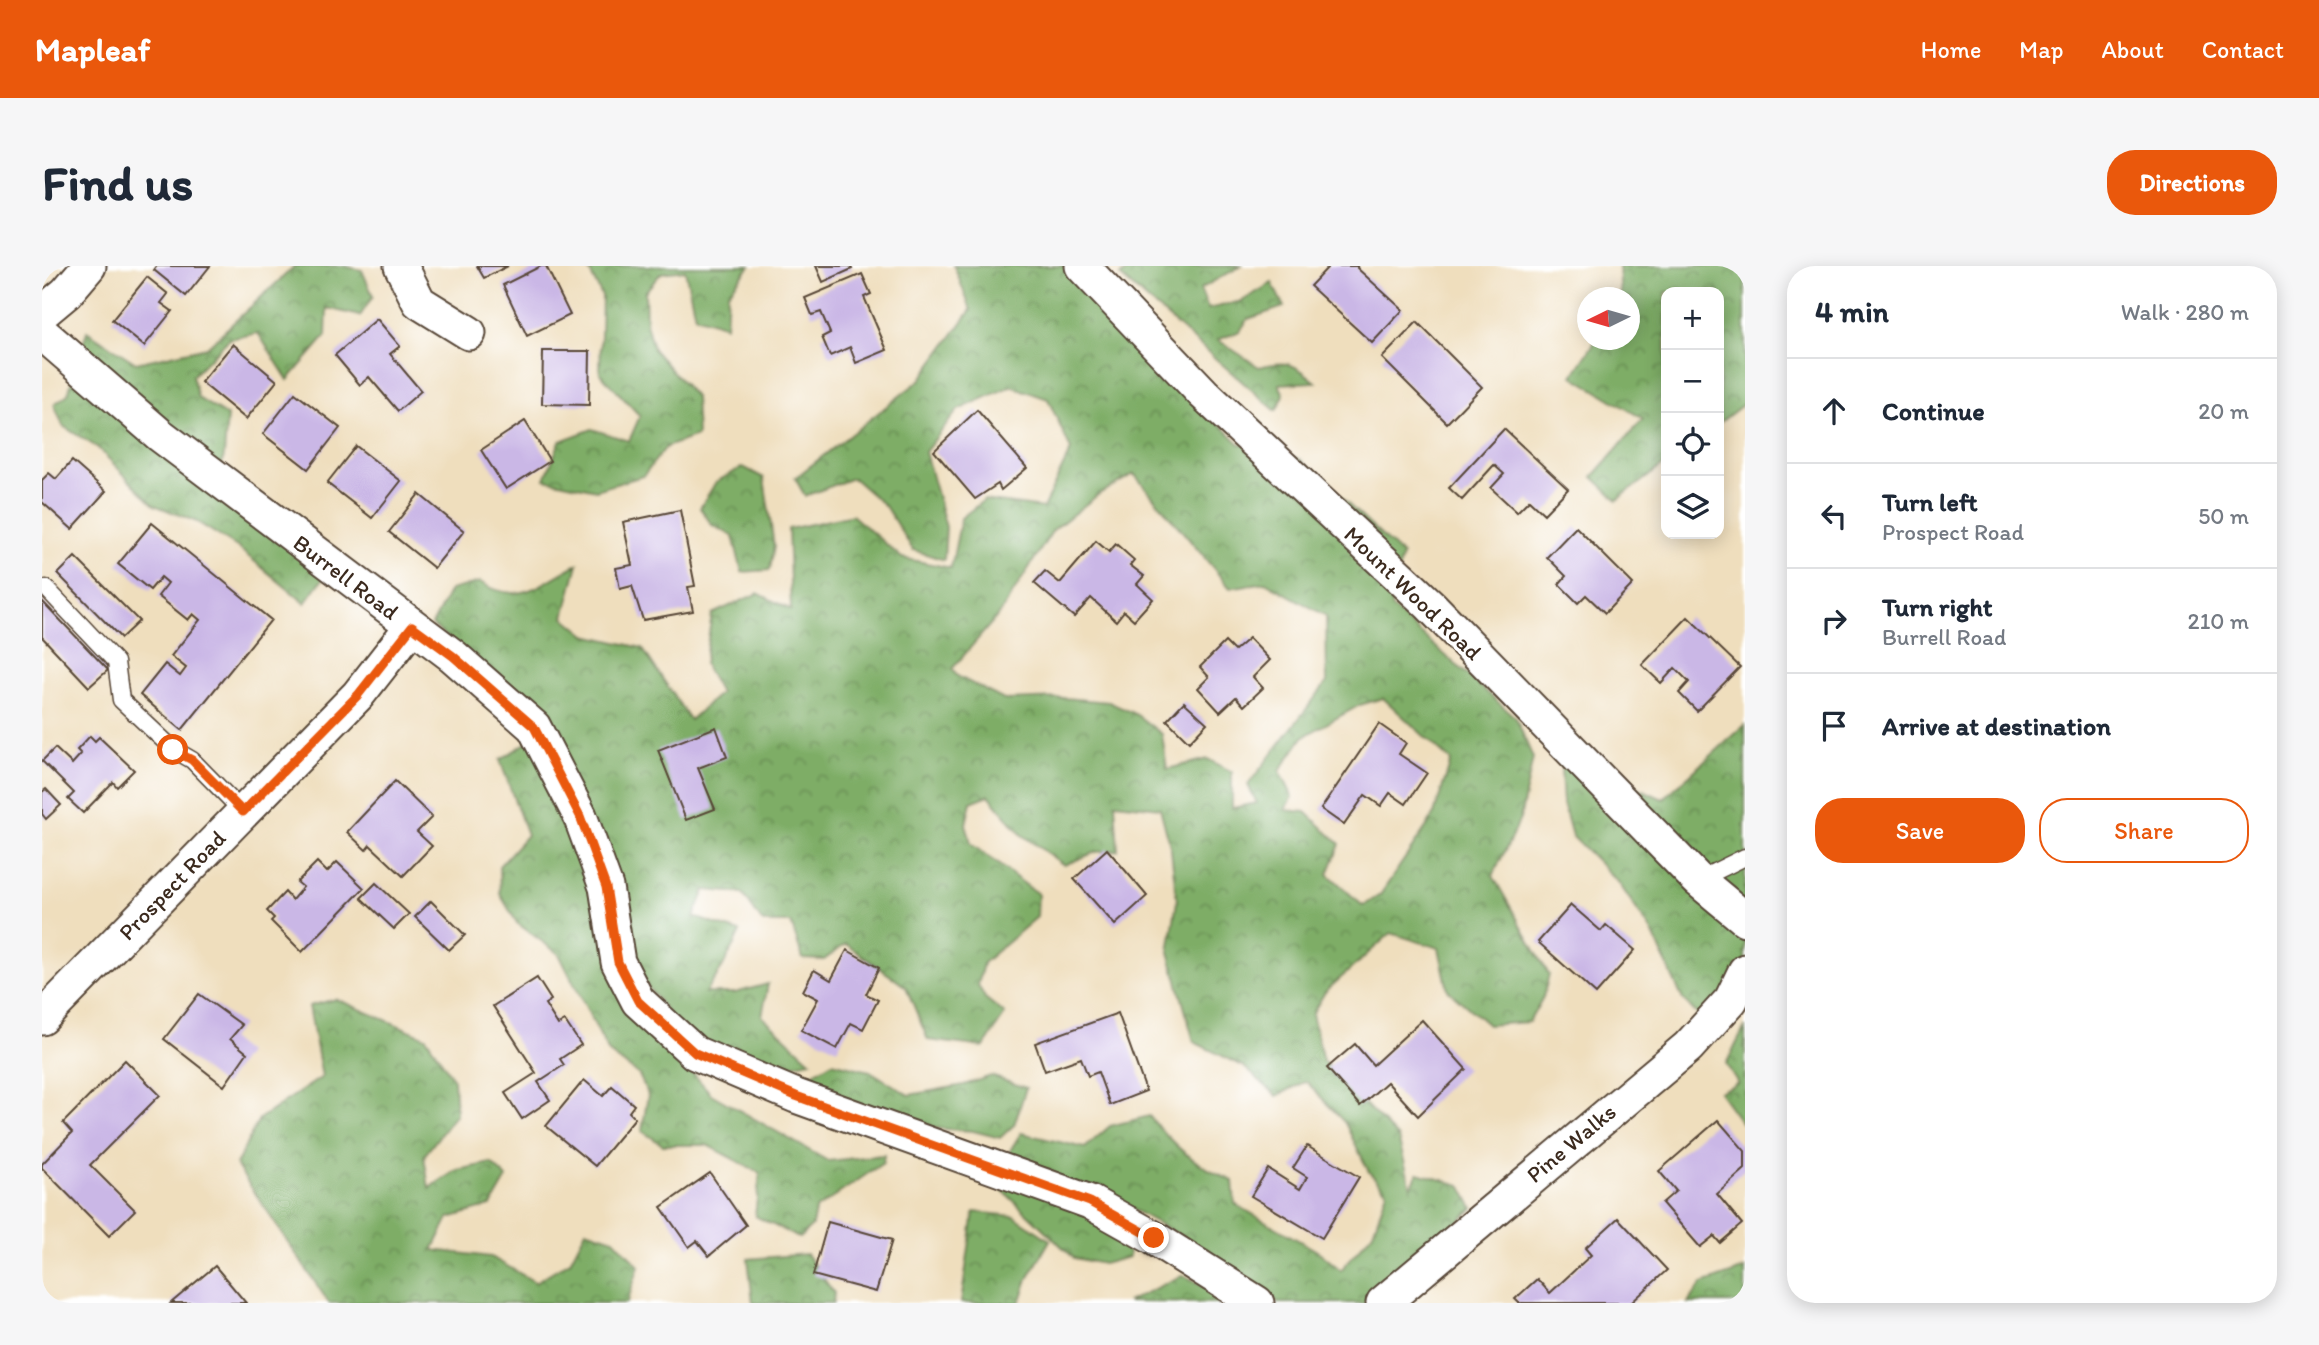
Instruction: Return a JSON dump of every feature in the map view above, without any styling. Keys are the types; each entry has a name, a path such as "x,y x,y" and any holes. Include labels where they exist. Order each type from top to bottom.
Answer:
{"street":[{"path":"42,313 66,293 89,266"},
{"path":"401,266 419,302 469,333"},
{"name":"Mount Wood Road","path":"1082,266 1204,394 1430,605 1698,880 1745,919"},
{"name":"Burrell Road","path":"42,333 160,435 453,656 534,727 580,816 606,887 618,962 638,1001 695,1053 912,1139 986,1162 1090,1202 1154,1238 1257,1303"},
{"name":"Prospect Road","path":"42,1018 358,695 412,626"},
{"name":"Pine Walks","path":"1383,1303 1688,1047 1731,1000 1745,971"}],"lane":[{"path":"46,588 116,662 121,700 173,750 192,760 243,812"},
{"path":"1698,880 1745,857"}],"green space":[{"path":"295,266 343,266 362,270 373,296 360,316 327,308 326,336 288,380 258,333 229,339 192,376 198,398 227,416 224,456 216,489 325,576 305,603 237,547 197,522 154,505 98,448 63,426 54,404 68,394 87,331 136,363 207,347"},
{"path":"587,266 750,266 728,293 726,326 695,316 685,270 661,273 645,292 646,323 653,349 695,397 697,436 666,447 643,476 596,490 545,479 560,441 592,429 629,441 640,416 600,373 602,296"},
{"path":"954,266 1065,266 1079,284 1240,444 1300,459 1402,555 1391,607 1516,718 1533,758 1520,819 1493,876 1549,975 1543,997 1529,1022 1488,1025 1448,990 1439,948 1391,933 1325,992 1312,1014 1323,1061 1398,1138 1411,1187 1418,1173 1461,1185 1473,1208 1427,1253 1363,1303 1279,1303 1198,1245 1132,1209 1127,1238 1129,1257 1103,1264 1074,1258 999,1187 1011,1149 1021,1133 1085,1148 1110,1126 1149,1116 1186,1154 1233,1181 1235,1204 1319,1252 1341,1270 1373,1232 1387,1191 1369,1172 1345,1123 1306,1081 1277,1096 1243,1066 1194,1042 1169,952 1177,901 1171,850 1160,808 1115,803 1118,850 1096,852 1064,865 1022,835 989,795 971,802 966,824 971,844 1038,894 1037,917 983,963 978,985 985,998 1005,1014 984,1047 928,1040 906,987 846,944 824,960 803,959 791,923 763,923 742,893 705,890 694,917 740,932 723,967 705,993 735,993 768,984 762,1016 811,1061 768,1070 682,1032 630,963 568,770 548,717 432,625 450,590 480,582 507,593 519,593 541,585 578,564 564,617 586,635 642,648 690,720 720,693 704,664 712,614 758,593 791,610 788,529 852,515 902,558 951,568 961,518 984,500 1043,508 1071,450 1048,399 1011,386 958,410 925,452 946,527 944,560 913,550 885,506 853,478 805,496 795,478 920,380 971,310","holes":["1134,474 1230,588 1265,582 1326,616 1327,682 1248,785 1257,803 1232,808 1232,772 1208,759 1167,769 1162,734 1137,715 1109,702 1064,698 1004,700 957,676 952,669 1001,612 1053,530 1099,494","1383,698 1451,761 1433,817 1380,895 1363,906 1328,874 1340,844 1306,812 1285,810 1293,797 1280,771 1303,737 1360,705"]},
{"path":"1134,266 1241,266 1200,289 1208,309 1242,301 1272,283 1284,307 1248,319 1240,331 1218,340 1259,367 1284,363 1302,371 1316,382 1279,384 1284,395 1276,411 1120,276"},
{"path":"1619,266 1745,266 1745,403 1724,419 1724,287 1661,287 1661,467 1617,500 1593,477 1643,419 1573,376 1590,350 1640,350 1640,287 1620,287"},
{"path":"743,467 764,478 774,546 770,570 742,572 733,536 712,525 700,508 716,482"},
{"path":"1745,725 1745,1008 1721,1038 1683,1000 1652,932 1618,882 1572,836 1563,804 1561,770 1583,748 1623,781 1663,799"},
{"path":"532,739 670,1047 711,1094 828,1161 884,1155 883,1163 815,1210 812,1226 799,1238 755,1216 760,1173 707,1145 663,1145 642,1131 648,1095 639,1075 609,1053 559,954 517,923 500,894 499,866 527,835 500,760"},
{"path":"336,999 426,1037 454,1080 456,1114 424,1156 429,1188 457,1170 491,1163 507,1178 491,1206 449,1218 433,1250 491,1257 535,1282 570,1261 586,1230 614,1239 639,1266 627,1303 329,1303 236,1165 259,1119 322,1077 309,1006"},
{"path":"1745,1027 1743,1125 1719,1092 1738,1083 1726,1064"},
{"path":"832,1062 870,1071 909,1095 964,1085 991,1076 1026,1088 1014,1125 1000,1138 973,1131 919,1127 813,1088 807,1077"},
{"path":"974,1212 1014,1216 1050,1240 1028,1279 1020,1303 961,1303"},
{"path":"806,1254 834,1293 833,1303 753,1303 748,1259"},
{"path":"1745,1269 1745,1303 1688,1303 1702,1284"},
{"path":"1183,1275 1236,1303 1127,1302"}],"building":[{"path":"157,266 210,266 186,296 154,270"},
{"path":"477,266 508,266 484,278"},
{"path":"546,266 570,315 527,336 503,285"},
{"path":"816,266 850,266 852,269 823,282"},
{"path":"1329,266 1358,266 1357,268 1403,310 1372,343 1310,286"},
{"path":"862,274 871,294 864,297 887,350 856,363 850,347 830,356 822,337 830,333 821,312 812,315 805,298"},
{"path":"147,277 168,294 161,303 172,311 144,346 112,320"},
{"path":"377,319 400,346 390,354 421,391 398,411 369,377 360,385 335,355"},
{"path":"1417,322 1482,387 1447,423 1382,358"},
{"path":"233,344 277,381 246,419 201,382"},
{"path":"543,351 590,351 589,405 542,404"},
{"path":"295,393 340,428 308,469 263,434"},
{"path":"977,410 1027,468 1001,490 998,484 975,499 934,451"},
{"path":"525,421 550,461 506,489 481,450"},
{"path":"1504,429 1568,489 1544,514 1529,500 1517,512 1491,488 1504,474 1494,465 1462,500 1449,488"},
{"path":"356,446 401,481 372,518 327,483"},
{"path":"72,461 106,491 72,529 42,502 42,480 49,473 56,479"},
{"path":"419,494 464,531 434,568 389,532"},
{"path":"680,510 695,586 688,587 693,611 643,620 632,586 620,589 616,568 632,565 623,522"},
{"path":"152,523 271,620 182,730 140,695 165,664 180,676 186,668 171,656 200,620 193,614 188,620 158,596 168,583 161,577 150,590 118,564"},
{"path":"1576,527 1633,584 1605,613 1586,595 1578,603 1559,584 1566,576 1547,557"},
{"path":"1096,541 1109,552 1116,544 1134,560 1130,565 1144,576 1137,584 1153,599 1134,620 1124,611 1116,621 1091,598 1074,617 1034,583 1045,571 1060,583"},
{"path":"75,557 139,621 121,638 58,574"},
{"path":"42,601 108,670 89,687 42,637"},
{"path":"1688,617 1740,667 1697,711 1679,693 1689,682 1675,668 1661,683 1642,665"},
{"path":"1249,638 1270,660 1253,677 1263,688 1244,706 1236,697 1220,712 1198,688 1209,677 1200,667 1225,642 1234,651"},
{"path":"1184,702 1207,723 1189,742 1167,720"},
{"path":"1379,724 1406,743 1399,754 1427,773 1406,804 1390,793 1381,806 1365,795 1344,825 1321,809"},
{"path":"716,727 727,757 698,768 715,809 686,820 658,750"},
{"path":"90,736 95,741 99,737 134,770 117,787 113,782 83,813 68,799 74,793 42,761 55,748 72,764 81,754 77,750"},
{"path":"395,781 432,817 417,832 432,846 403,876 370,845 366,850 347,832"},
{"path":"46,789 61,805 46,819 42,814 42,792"},
{"path":"1107,849 1147,896 1115,925 1074,879"},
{"path":"317,862 327,872 337,862 364,888 302,952 271,921 274,918 267,911 285,892 292,900 303,887 297,882"},
{"path":"376,883 409,914 394,929 361,898"},
{"path":"431,901 465,935 449,950 415,917"},
{"path":"1571,905 1601,931 1606,925 1635,950 1596,994 1538,942"},
{"path":"847,950 879,968 866,994 878,1000 863,1029 851,1023 837,1049 801,1030 818,999 803,991 814,970 831,980"},
{"path":"537,978 551,1000 545,1004 558,1025 565,1021 581,1045 560,1059 564,1065 538,1082 550,1100 522,1119 505,1093 536,1073 493,1006"},
{"path":"199,994 242,1025 230,1039 247,1053 224,1086 164,1039"},
{"path":"1118,1013 1146,1091 1110,1105 1098,1072 1088,1076 1081,1058 1045,1071 1035,1043"},
{"path":"1422,1020 1466,1069 1418,1116 1387,1082 1360,1106 1327,1068 1355,1044 1373,1065"},
{"path":"125,1060 160,1095 90,1165 135,1210 109,1236 42,1168 42,1164 72,1133 63,1123"},
{"path":"584,1080 603,1096 612,1086 634,1105 629,1112 635,1118 595,1166 546,1126"},
{"path":"1718,1120 1745,1151 1745,1169 1717,1194 1742,1224 1720,1243 1714,1236 1700,1247 1662,1203 1676,1191 1659,1171"},
{"path":"1307,1146 1359,1177 1322,1238 1251,1196 1268,1169 1300,1189 1307,1177 1293,1168"},
{"path":"710,1173 746,1225 709,1256 697,1241 689,1247 661,1207"},
{"path":"1618,1218 1667,1270 1631,1303 1519,1303 1515,1299 1537,1279 1550,1293 1591,1255 1585,1248"},
{"path":"828,1222 892,1240 876,1292 813,1275"},
{"path":"215,1266 246,1303 171,1303"}],"route":[{"path":"173,750 192,760 243,812 358,695 412,626 453,656 534,727 580,816 606,887 618,962 638,1001 695,1053 796,1096 912,1139 986,1162 1090,1202 1154,1238"}]}
